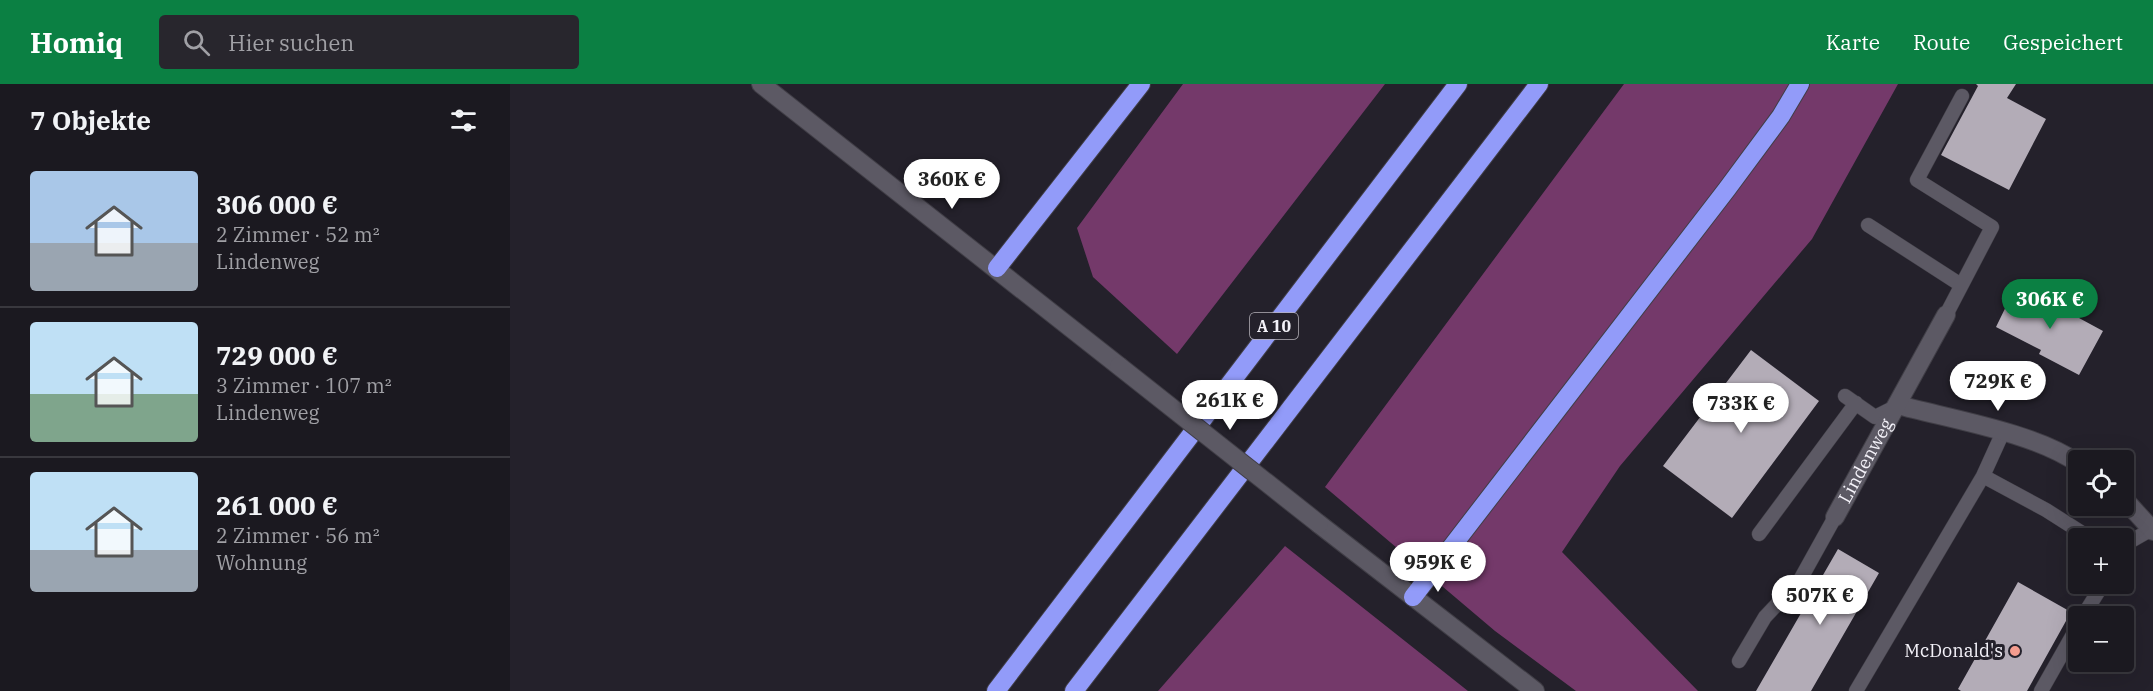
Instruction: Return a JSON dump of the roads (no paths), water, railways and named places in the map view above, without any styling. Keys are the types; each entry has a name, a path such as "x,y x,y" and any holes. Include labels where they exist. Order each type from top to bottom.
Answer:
{"highway":[{"path":"997,268 1141,84"},
{"name":"A 10","path":"996,691 1458,84"},
{"path":"1074,691 1539,84"},
{"path":"1524,103 1546,84"},
{"path":"1413,597 1727,189 1781,116 1800,84"}],"street":[{"path":"762,84 1319,524 1535,691"},
{"name":"Lindenweg","path":"1835,516 1946,315"},
{"name":"Lindenweg","path":"1898,405 2003,432 2049,448 2068,458"},
{"path":"2134,510 2152,530"}],"lane":[{"path":"1946,315 1992,227 1917,180 1962,96"},
{"path":"1868,225 1961,285"},
{"path":"1759,534 1851,400 1875,417 1898,405"},
{"path":"1856,691 1983,476 2003,432"},
{"path":"1983,476 2074,528"},
{"path":"1739,661 1765,617 1800,580 1835,516"},
{"path":"2134,541 2152,530"},
{"path":"2041,691 2068,643"}],"place":[{"name":"McDonald's","path":"2015,651"}]}
